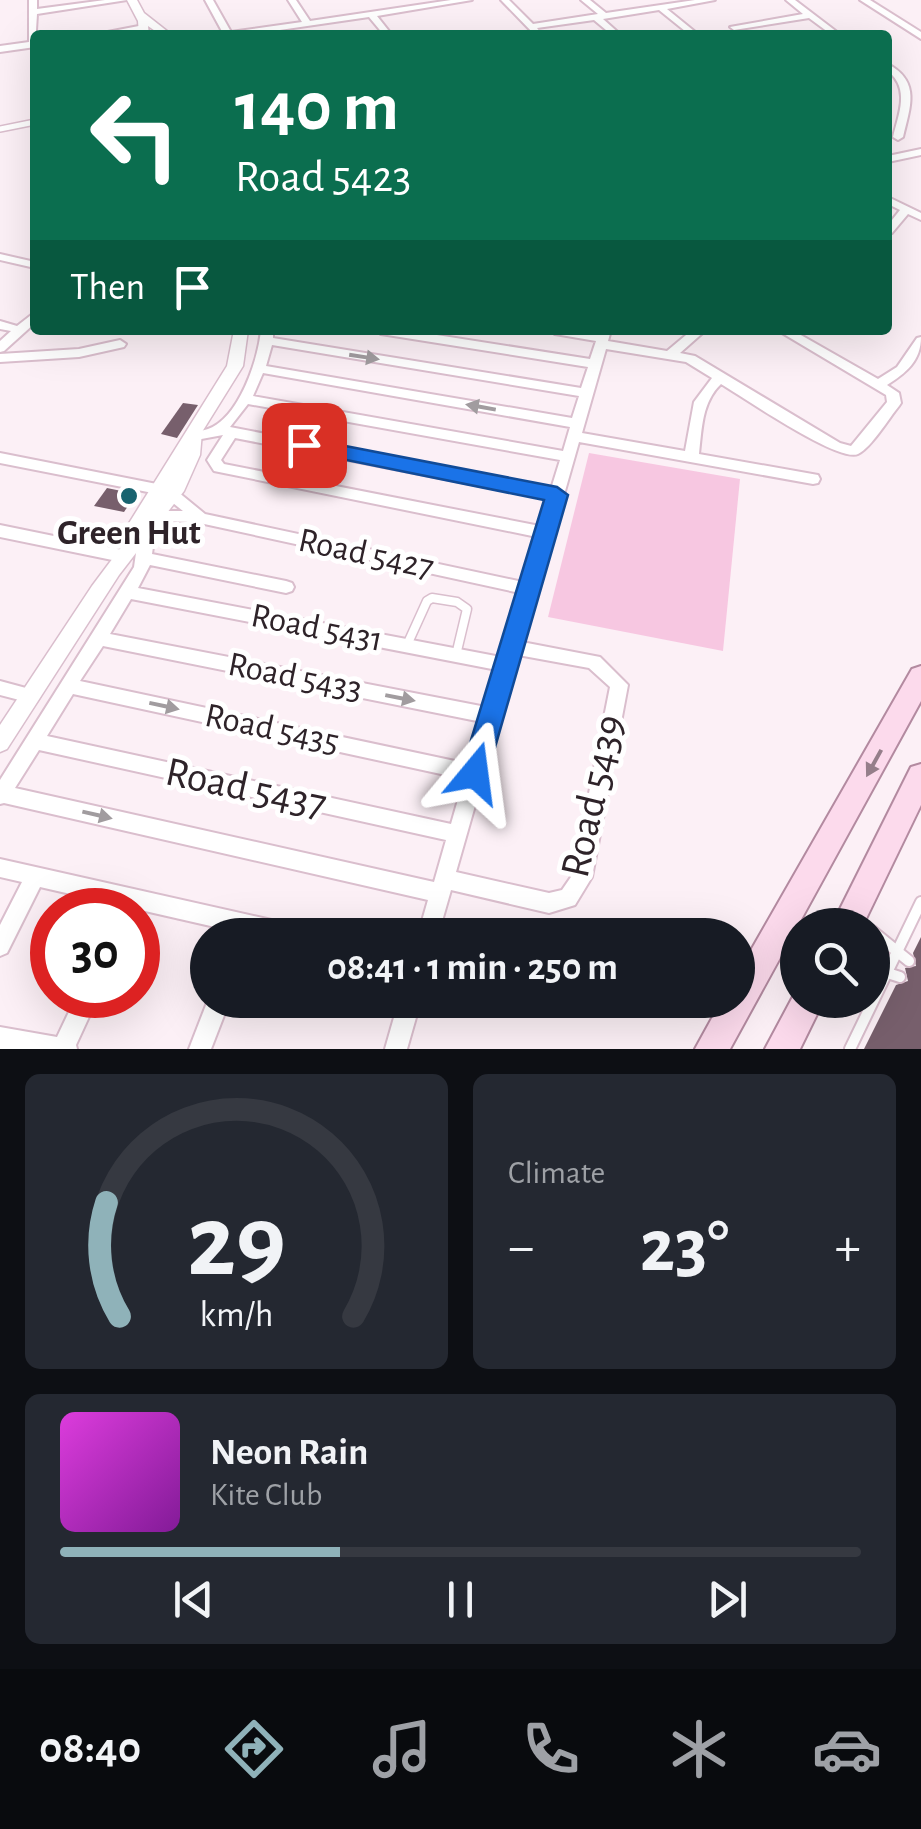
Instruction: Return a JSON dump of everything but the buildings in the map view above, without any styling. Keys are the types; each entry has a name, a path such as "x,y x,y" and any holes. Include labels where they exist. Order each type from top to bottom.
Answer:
{"main road":[{"path":"712,1049 921,677"},
{"path":"862,908 921,776"},
{"path":"782,1049 798,1018"}],"street":[{"path":"33,0 34,30"},
{"path":"33,12 123,0"},
{"path":"133,0 144,30"},
{"path":"209,0 225,30"},
{"path":"292,0 307,23"},
{"path":"261,30 419,3 468,0"},
{"path":"504,0 534,30"},
{"path":"585,0 612,30"},
{"path":"530,26 706,0"},
{"path":"790,0 831,30"},
{"path":"864,0 921,36"},
{"path":"661,8 689,30"},
{"path":"371,14 384,30"},
{"path":"140,15 160,30"},
{"path":"734,27 812,15"},
{"path":"752,24 760,30"},
{"path":"0,49 30,45"},
{"path":"892,70 906,82 898,137"},
{"path":"905,103 921,106"},
{"path":"892,158 921,152"},
{"path":"892,203 921,218"},
{"path":"892,226 905,211"},
{"path":"0,257 30,264"},
{"path":"0,348 30,321"},
{"path":"0,325 20,330"},
{"path":"0,743 122,556 190,464 196,435 235,366 240,335"},
{"path":"546,532 215,466 214,460 260,369 267,335 586,393"},
{"path":"412,335 595,364"},
{"path":"672,353 694,335"},
{"path":"433,918 602,337 672,353 721,377 836,447 852,451 894,403 892,393 792,335"},
{"path":"880,384 902,370 921,341"},
{"path":"0,358 80,353 120,344"},
{"path":"260,369 813,479"},
{"path":"690,456 700,400 721,377"},
{"path":"243,399 568,457"},
{"path":"196,435 227,431 557,495"},
{"path":"0,458 165,493"},
{"name":"Road 5427","path":"165,493 202,518"},
{"path":"1,795 145,558 149,518"},
{"name":"Road 5427","path":"149,518 202,518 529,590"},
{"path":"0,531 122,556"},
{"path":"145,558 286,587"},
{"path":"106,581 124,596"},
{"name":"Road 5431","path":"124,596 456,655 510,656"},
{"name":"Road 5433","path":"98,638 491,716"},
{"name":"Road 5439","path":"1,795 443,886 549,903 568,898 582,876 619,685 594,662 510,656"},
{"name":"Road 5435","path":"68,686 475,773"},
{"path":"0,688 31,696"},
{"name":"Road 5437","path":"34,741 457,834"},
{"path":"0,868 77,888"},
{"path":"0,946 36,876"},
{"path":"160,910 193,918"},
{"path":"0,1038 64,1049 78,1018"},
{"path":"200,1049 212,1018"},
{"path":"396,1049 405,1018"}],"lane":[{"path":"0,129 30,123"},
{"path":"406,646 426,601 432,598 457,602 467,609 456,655"},
{"path":"850,1049 894,974 897,954 921,902"},
{"path":"890,948 908,961"},
{"path":"890,973 894,974"}],"shaded area":[{"path":"589,453 740,479 723,651 548,617"}],"place":[{"name":"Green Hut","path":"129,496"}],"route":[{"path":"304,445 557,495 475,773"}]}
